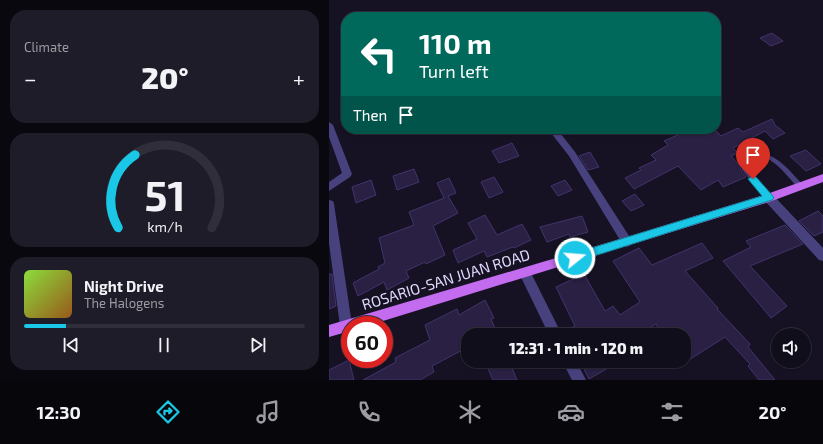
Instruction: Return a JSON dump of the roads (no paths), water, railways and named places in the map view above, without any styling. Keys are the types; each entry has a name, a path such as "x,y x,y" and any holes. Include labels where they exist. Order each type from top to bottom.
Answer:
{"main road":[{"name":"ROSARIO-SAN JUAN ROAD","path":"380,316 769,198 823,178"},
{"name":"ROSARIO-SAN JUAN ROAD","path":"329,331 341,327"}],"street":[{"path":"329,126 347,174 329,187"},
{"path":"556,134 572,154 627,242"},
{"path":"769,198 823,256"},
{"path":"329,204 345,316"},
{"path":"525,273 552,328"},
{"path":"573,368 579,380"}],"lane":[{"path":"769,198 745,170 744,163 754,156 761,154 768,156 784,168 800,186"}]}
